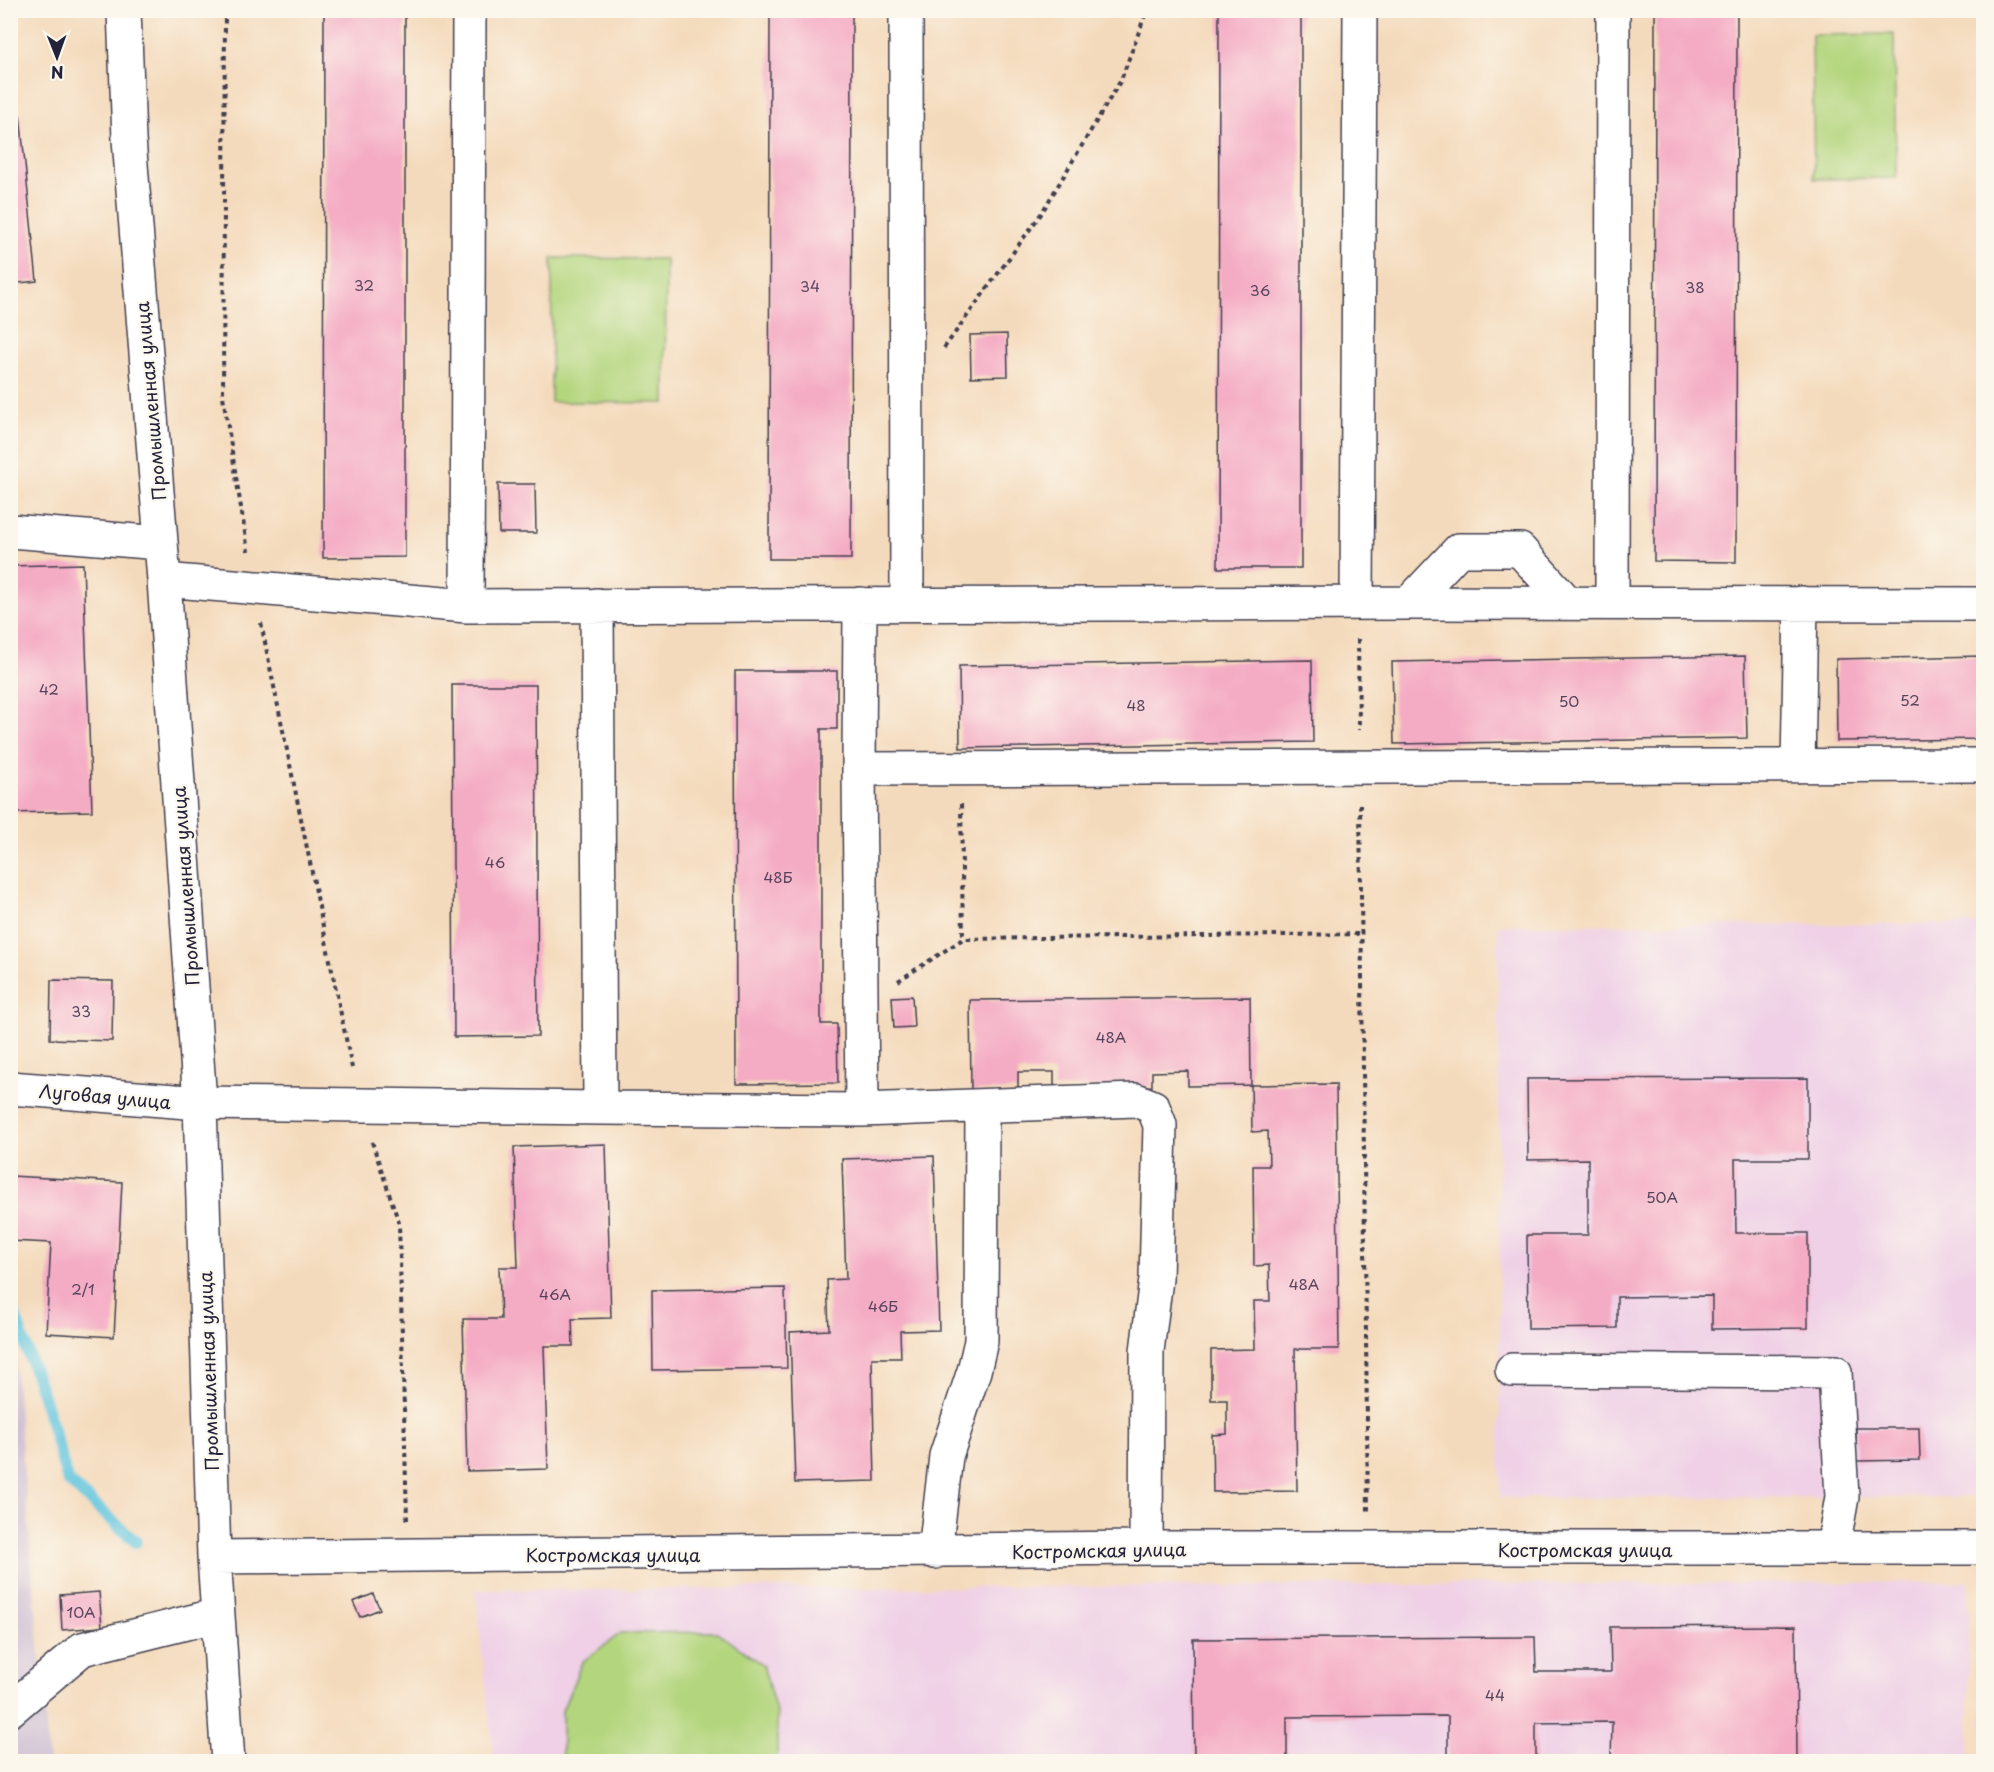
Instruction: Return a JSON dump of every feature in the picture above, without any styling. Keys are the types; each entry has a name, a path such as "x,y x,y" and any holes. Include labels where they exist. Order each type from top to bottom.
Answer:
{"street":[{"name":"Промышленная улица","path":"124,10 129,139 164,580 200,1104 214,1557 228,1761"},
{"path":"467,606 469,10"},
{"path":"906,10 907,604"},
{"path":"1357,603 1360,10"},
{"path":"1612,603 1613,10"},
{"path":"10,531 161,543"},
{"path":"1409,603 1459,550 1520,550 1567,602"},
{"path":"164,580 467,606 1567,602 1983,604"},
{"path":"1798,766 1801,603"},
{"path":"860,604 862,1110"},
{"path":"597,605 600,1108"},
{"path":"859,769 1983,765"},
{"name":"Луговая улица","path":"10,1088 200,1104 862,1110 1136,1100 1153,1107 1160,1125 1156,1279 1147,1351 1146,1548"},
{"path":"935,1552 946,1455 974,1371 981,1341 982,1107"},
{"path":"1512,1370 1835,1372 1842,1497 1833,1548"},
{"name":"Костромская улица","path":"214,1557 935,1552 1146,1548 1368,1550 1983,1548"},
{"path":"10,1710 82,1649 218,1615"}],"path":[{"path":"225,10 224,396 254,588 359,1105 399,1222 408,1555"},
{"path":"939,356 1041,214 1121,80 1147,10"},
{"path":"1357,603 1368,1550"},
{"path":"960,768 963,939"},
{"path":"861,1004 963,939 1362,934"}],"shaded area":[{"path":"1983,924 1983,1497 1500,1498 1498,925"},
{"path":"10,1311 49,1761 11,1759"},
{"path":"1968,1582 1969,1761 494,1761 475,1590"},
{"path":"1980,1586 1984,1586 1983,1762 1982,1761"}],"green space":[{"path":"1894,34 1896,178 1814,179 1812,35"},
{"path":"552,258 666,259 665,403 551,402"},
{"path":"717,1632 763,1665 777,1715 777,1761 562,1761 562,1711 582,1662 621,1633"}],"building":[{"path":"324,10 405,10 405,557 323,558"},
{"path":"770,10 852,10 851,559 769,559"},
{"path":"1219,10 1301,10 1301,568 1218,568"},
{"path":"1655,10 1737,10 1736,562 1654,561"},
{"path":"20,115 37,281 10,284 10,116"},
{"path":"1007,334 1008,376 971,377 970,335"},
{"path":"498,484 535,484 536,533 499,533"},
{"path":"83,564 92,811 10,813 10,566"},
{"path":"1745,656 1747,738 1394,744 1392,662"},
{"path":"1984,656 1984,739 1837,741 1836,659"},
{"path":"1312,660 1313,742 960,748 959,666"},
{"path":"735,671 837,671 837,729 821,729 821,1024 837,1024 838,1083 736,1084"},
{"path":"452,685 536,685 538,1036 454,1037"},
{"path":"10,913 15,913 12,966 10,966"},
{"path":"51,980 113,981 112,1041 50,1039"},
{"path":"912,996 914,1027 894,1028 892,997"},
{"path":"1250,997 1251,1085 1188,1086 1188,1071 1152,1072 1152,1086 1054,1088 1054,1072 1018,1072 1018,1090 971,1091 970,1000"},
{"path":"1808,1078 1808,1159 1735,1159 1736,1233 1808,1233 1808,1328 1712,1329 1712,1296 1617,1297 1617,1328 1528,1329 1527,1235 1588,1235 1588,1159 1528,1160 1527,1079"},
{"path":"1336,1084 1339,1349 1295,1349 1297,1491 1213,1492 1212,1435 1227,1434 1227,1400 1211,1400 1211,1350 1255,1349 1254,1301 1270,1301 1269,1265 1254,1266 1253,1166 1269,1166 1268,1131 1252,1132 1251,1085"},
{"path":"606,1144 611,1318 572,1319 573,1346 544,1346 548,1469 467,1471 463,1319 501,1319 499,1267 518,1267 514,1147"},
{"path":"934,1156 939,1330 900,1331 901,1358 872,1358 875,1481 795,1483 790,1332 829,1330 827,1280 846,1279 842,1159"},
{"path":"10,1176 122,1182 114,1337 46,1333 51,1243 10,1241"},
{"path":"785,1288 787,1368 653,1370 652,1290"},
{"path":"1856,1428 1919,1428 1920,1460 1856,1461"},
{"path":"99,1592 102,1627 62,1630 60,1595"},
{"path":"373,1594 380,1609 360,1617 353,1602"},
{"path":"1796,1626 1797,1762 1611,1762 1612,1722 1536,1723 1536,1762 1448,1762 1448,1716 1287,1717 1287,1762 1194,1762 1193,1639 1535,1637 1536,1672 1611,1672 1610,1627"}],"waterway":[{"path":"10,1301 45,1402 68,1481 136,1542"}]}
